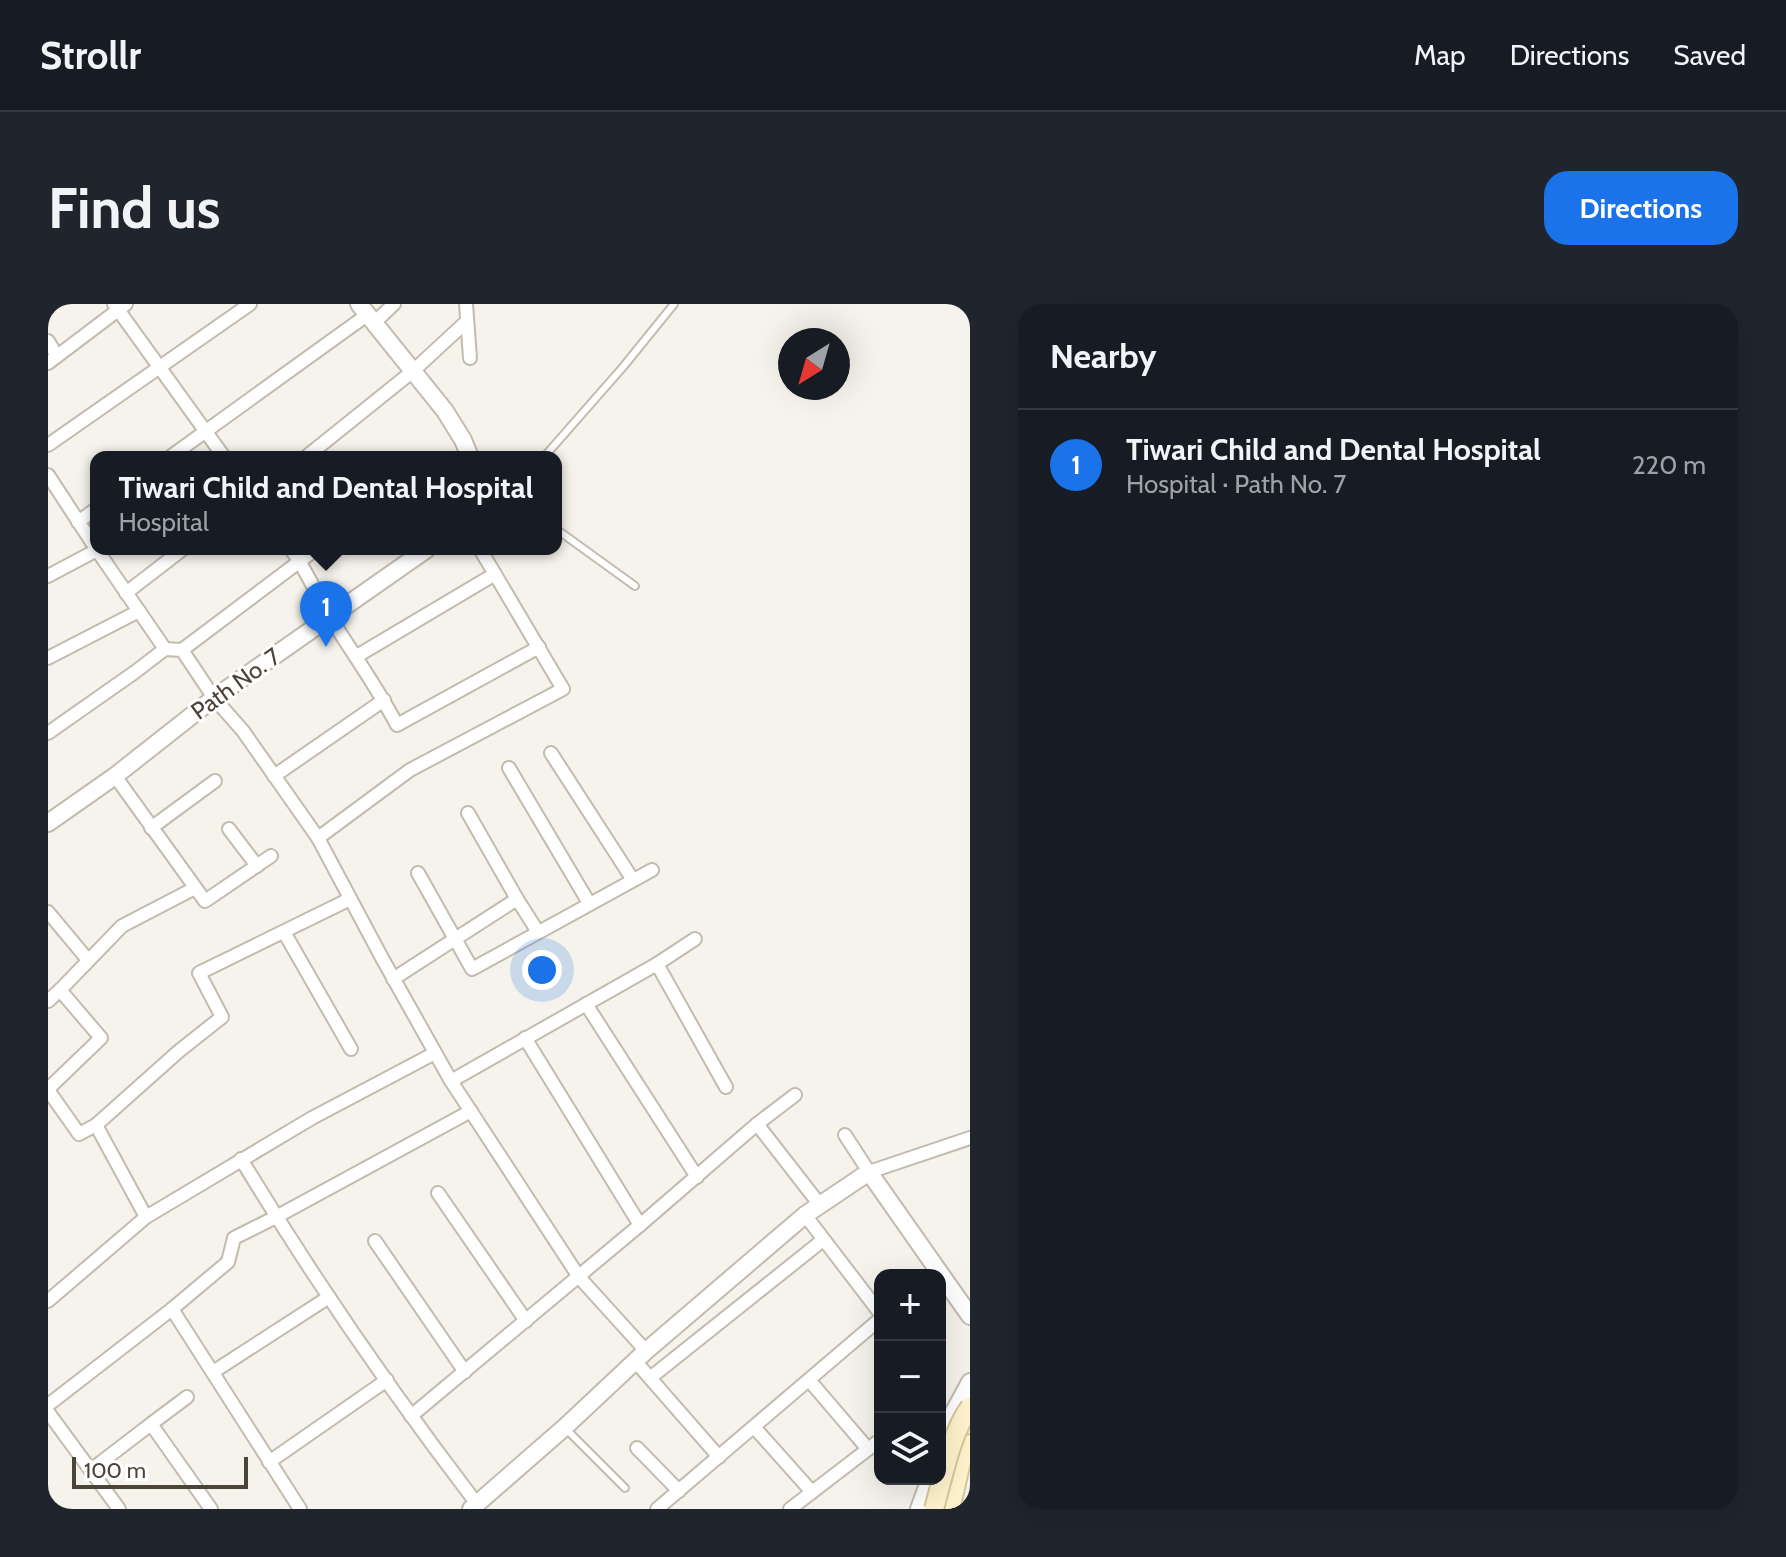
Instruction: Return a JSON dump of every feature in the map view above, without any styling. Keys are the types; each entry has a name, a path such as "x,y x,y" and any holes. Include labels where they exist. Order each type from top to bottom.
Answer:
{"main road":[{"path":"934,1509 952,1445 964,1414 970,1407"},
{"path":"950,1509 961,1462 970,1444"}],"street":[{"path":"48,445 250,304"},
{"path":"179,451 367,314 394,304"},
{"path":"466,304 470,358"},
{"path":"48,341 53,359 119,306 159,368 220,451"},
{"path":"367,314 445,411 468,451"},
{"path":"313,451 413,371 466,322"},
{"path":"48,475 90,540"},
{"path":"78,522 90,513"},
{"path":"48,576 90,554"},
{"path":"100,555 165,649"},
{"path":"126,593 175,555"},
{"path":"296,555 330,618 357,656 397,725 539,647"},
{"path":"48,733 165,649 182,650 308,555"},
{"name":"Path No. 7","path":"48,823 115,776 214,698 419,555"},
{"path":"318,838 410,770 563,689 484,555"},
{"path":"357,656 495,574"},
{"path":"48,658 139,611"},
{"path":"182,650 318,838 451,1081 579,1277 641,1356 650,1378 719,1457"},
{"path":"274,776 384,700"},
{"path":"551,753 633,880"},
{"path":"509,768 589,903"},
{"path":"115,776 205,901 271,856"},
{"path":"151,828 215,781"},
{"path":"468,813 538,932"},
{"path":"229,829 257,866"},
{"path":"418,873 472,969 652,870"},
{"path":"48,1001 122,926 195,888"},
{"path":"60,990 101,1038 48,1090 79,1134 96,1125 222,1017 199,973 350,899"},
{"path":"393,979 517,899"},
{"path":"48,912 88,960"},
{"path":"284,932 351,1049"},
{"path":"451,1081 657,964 695,939"},
{"path":"657,964 726,1087"},
{"path":"586,1004 697,1177"},
{"path":"525,1038 640,1225"},
{"path":"48,1301 146,1217 312,1118 435,1053"},
{"path":"411,1416 795,1095"},
{"path":"48,1405 228,1262 234,1238 471,1111"},
{"path":"757,1124 820,1205"},
{"path":"96,1125 146,1217"},
{"path":"845,1135 970,1316"},
{"path":"241,1159 329,1297 474,1506 805,1215 869,1172 970,1138"},
{"path":"438,1193 526,1321"},
{"path":"805,1215 874,1316"},
{"path":"650,1378 823,1240"},
{"path":"375,1241 465,1372"},
{"path":"213,1372 329,1297"},
{"path":"172,1309 300,1509"},
{"path":"657,1509 874,1323"},
{"path":"269,1462 387,1380"},
{"path":"809,1380 868,1449"},
{"path":"946,1413 970,1382"},
{"path":"91,1470 187,1397"},
{"path":"48,1412 119,1509"},
{"path":"946,1415 970,1435"},
{"path":"151,1424 211,1509"},
{"path":"754,1427 812,1492"},
{"path":"790,1509 874,1444"},
{"path":"637,1448 679,1491"},
{"path":"919,1509 928,1485"}],"lane":[{"path":"549,451 674,304"},
{"path":"562,533 635,586"},
{"path":"565,1427 625,1488"}],"place":[{"name":"Tiwari Child and Dental Hospital","path":"326,647"}]}
